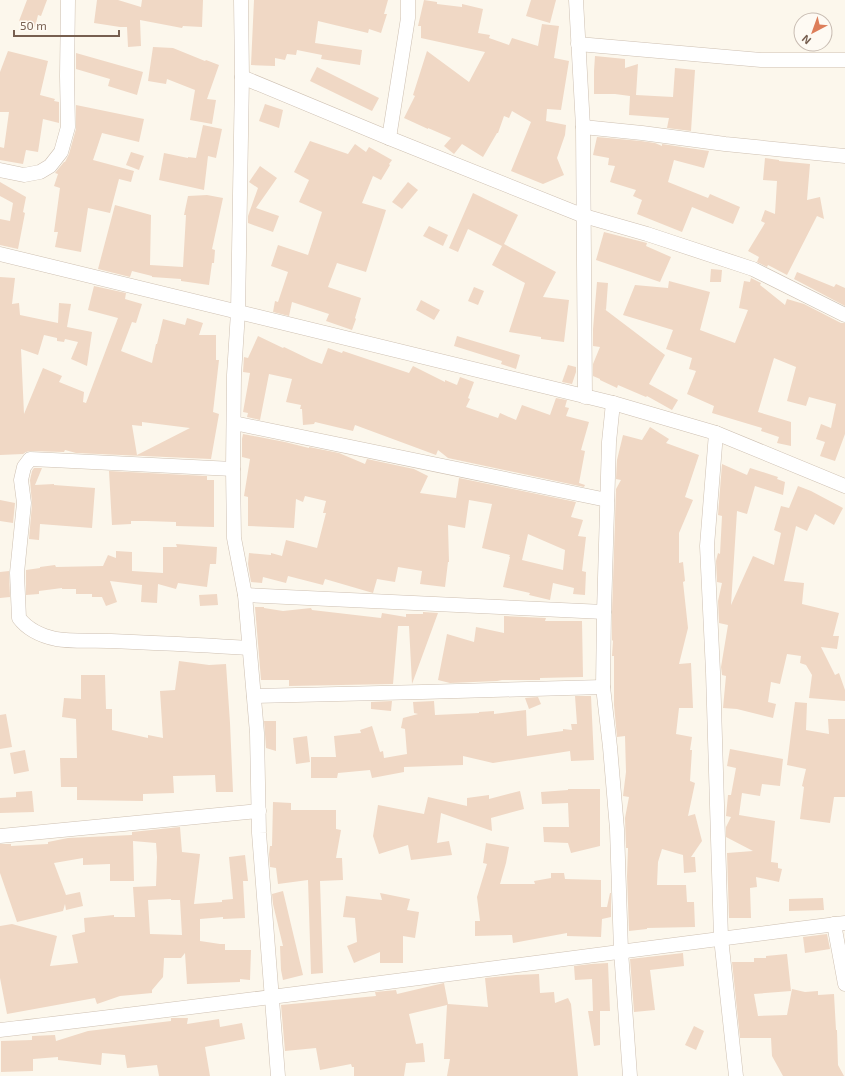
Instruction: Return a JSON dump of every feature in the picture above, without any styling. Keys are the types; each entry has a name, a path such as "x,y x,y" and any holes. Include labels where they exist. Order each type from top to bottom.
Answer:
{"street":[{"path":"0,170 24,175 40,172 50,166 61,152 68,127 68,0"},
{"path":"242,0 238,312 234,375 234,538 245,595 254,696 257,733 259,832 278,1076"},
{"path":"389,138 408,18 408,0"},
{"path":"576,0 584,127 585,397"},
{"path":"578,44 761,60 845,60"},
{"path":"242,77 584,216 647,234 752,269 845,315"},
{"path":"584,127 725,144 845,156"},
{"path":"0,254 613,404 716,433 845,486"},
{"path":"613,404 609,442 603,687 617,829 621,951 630,1076"},
{"path":"234,424 607,500"},
{"path":"716,433 707,546 713,672 721,938 736,1076"},
{"path":"233,469 30,460 24,467 21,480 24,503 17,573 19,618 24,624 35,631 48,637 65,640 96,640 249,648"},
{"path":"245,595 604,612"},
{"path":"254,696 603,687"},
{"path":"0,836 259,811"},
{"path":"0,1030 272,998 621,951 840,924 845,984"}],"building":[{"path":"27,0 47,0 41,16 38,15 35,27 19,21"},
{"path":"97,0 118,0 141,7 142,0 203,0 202,27 183,26 182,28 140,20 141,46 128,47 127,27 94,23"},
{"path":"254,0 388,0 384,14 387,14 381,33 369,29 368,33 318,21 315,43 362,50 360,65 321,59 322,55 297,50 296,55 287,54 285,60 275,58 275,66 251,65"},
{"path":"424,0 437,2 437,4 462,7 462,4 483,9 478,33 490,35 489,38 509,45 512,38 538,46 542,24 559,26 554,58 569,61 561,110 547,109 546,121 566,125 565,135 557,158 564,175 543,184 511,171 531,122 512,111 509,118 504,116 498,133 483,157 462,144 454,154 444,146 451,138 404,118 415,96 413,95 427,51 469,82 485,52 421,38 421,26 418,26"},
{"path":"531,0 556,0 550,23 526,16"},
{"path":"153,47 173,48 219,65 207,99 216,100 212,124 190,120 195,90 167,79 166,84 148,81"},
{"path":"8,51 48,61 40,95 55,99 54,101 59,102 59,123 43,119 38,152 26,150 23,164 0,160 0,147 4,148 9,112 0,112 0,72"},
{"path":"76,53 143,72 137,95 108,86 110,79 76,69"},
{"path":"595,56 625,59 625,68 638,64 636,95 673,97 675,68 695,70 691,131 667,128 669,118 629,115 630,96 594,94"},
{"path":"317,67 379,98 372,111 310,81"},
{"path":"265,104 283,110 279,128 259,121"},
{"path":"76,105 144,119 139,142 102,133 93,160 134,171 131,182 119,179 110,213 88,208 81,252 55,247 58,232 54,232 60,188 54,186 58,174 55,173 65,162 69,154 76,129"},
{"path":"203,125 222,129 216,158 208,156 204,190 159,180 164,153 188,158 196,158"},
{"path":"597,137 641,141 655,143 662,146 662,144 709,151 704,168 674,160 668,182 708,198 710,194 740,207 733,224 692,207 682,232 637,214 642,200 633,196 636,190 610,182 615,166 608,165 609,158 593,155"},
{"path":"310,141 348,154 355,144 366,152 369,147 392,160 381,180 373,176 362,203 386,210 366,272 337,263 328,287 361,298 352,330 326,321 329,314 292,302 289,316 273,312 275,301 278,302 288,272 271,266 278,245 308,255 322,212 299,202 309,180 294,172"},
{"path":"131,152 144,156 139,170 126,165"},
{"path":"765,158 810,164 807,200 820,197 824,219 817,216 787,275 768,265 767,267 757,262 759,257 748,251 765,223 761,221 765,210 775,214 777,181 763,180"},
{"path":"260,166 277,178 256,208 279,216 273,232 248,223 248,216 258,188 249,182"},
{"path":"0,182 26,197 23,212 25,213 18,249 0,245 0,219 10,221 13,203 0,196"},
{"path":"408,182 418,190 402,209 392,202"},
{"path":"473,193 518,215 504,244 556,272 543,297 569,300 564,342 509,332 525,283 492,265 502,246 468,229 458,252 449,248"},
{"path":"207,195 223,198 212,249 215,250 214,263 212,263 209,285 181,281 181,279 152,277 132,271 130,277 98,269 115,205 151,215 150,265 183,267 186,215 184,215 188,196"},
{"path":"429,226 448,235 443,246 423,236"},
{"path":"604,232 647,243 646,246 671,257 660,282 596,260"},
{"path":"711,269 722,270 721,282 710,282"},
{"path":"797,272 834,287 836,284 845,288 845,306 794,279"},
{"path":"0,277 15,278 12,304 19,303 20,315 58,323 59,303 71,304 67,327 92,332 87,366 71,359 78,342 65,339 64,342 57,341 57,338 44,335 38,355 21,349 24,414 43,368 62,376 59,382 84,392 83,402 86,403 118,318 88,310 94,286 126,293 125,299 142,304 136,323 132,322 121,351 152,363 163,319 185,325 187,318 203,323 199,335 216,335 216,360 219,360 213,412 219,414 211,459 76,453 65,450 64,452 30,451 23,454 0,455","holes":["142,422 190,428 137,455 132,425 142,426"]},
{"path":"751,278 761,283 760,285 785,305 787,299 804,304 841,323 845,323 845,434 835,461 820,456 825,442 816,439 821,424 831,428 836,404 809,397 806,406 787,401 796,367 774,358 758,412 791,422 791,446 777,443 779,437 761,431 762,428 712,413 714,406 687,394 696,371 689,369 692,358 666,349 673,330 623,315 635,285 668,288 669,281 710,292 700,330 735,343 748,310 739,308 744,281 750,282"},
{"path":"597,282 608,283 606,310 603,308 665,355 649,384 678,400 672,410 647,396 646,397 618,385 617,388 593,376 593,364 600,347 593,346"},
{"path":"474,287 484,291 478,305 468,301"},
{"path":"421,300 440,310 434,320 416,310"},
{"path":"258,336 322,364 328,348 342,353 343,351 409,373 413,366 445,382 445,380 457,385 460,377 474,382 468,398 470,399 466,407 498,418 500,413 516,420 522,405 550,415 556,398 567,400 565,407 569,408 566,416 589,422 581,450 585,451 579,483 585,485 584,487 448,458 438,450 436,455 355,425 353,431 315,422 314,424 303,425 302,409 300,409 301,405 286,402 292,379 269,374 260,420 247,417 248,413 243,412 250,373 243,372 244,357 248,358"},
{"path":"457,336 520,355 516,369 501,364 502,361 454,346"},
{"path":"568,365 576,367 572,384 562,382"},
{"path":"650,427 669,439 666,443 699,455 685,497 693,500 679,533 679,563 683,562 685,581 683,582 688,628 679,664 691,663 693,708 679,708 676,734 692,737 690,750 692,750 690,781 695,783 688,816 695,814 702,841 691,857 695,857 696,872 684,873 683,855 662,849 658,862 657,885 686,885 687,902 694,902 695,927 647,928 629,931 627,876 628,848 626,848 625,818 629,797 623,796 626,772 625,736 617,737 614,705 614,656 612,656 616,489 621,480 616,479 617,460 623,435 642,440"},
{"path":"243,434 339,453 365,464 367,459 414,469 428,476 420,493 456,498 459,478 576,502 571,517 583,520 578,536 586,537 582,571 586,572 585,595 573,594 574,588 553,583 550,600 529,595 530,593 503,587 510,555 482,548 492,504 469,500 465,528 448,525 449,562 445,587 420,584 422,571 398,567 395,582 377,579 373,593 325,579 323,585 288,576 286,583 263,577 262,583 251,582 248,564 249,553 271,555 271,553 282,556 286,540 317,548 326,513 323,513 326,501 305,496 303,502 296,499 294,528 248,526 248,497 244,496 250,459 242,457","holes":["528,534 565,550 563,570 522,560"]},
{"path":"722,464 747,475 750,468 778,477 777,479 785,482 783,495 755,486 747,514 737,511 731,605 753,556 774,565 781,533 774,530 781,506 789,508 798,486 811,491 843,508 834,525 815,514 807,531 796,526 784,581 804,583 802,604 839,613 833,636 839,636 837,649 821,647 835,675 839,673 845,690 845,701 809,698 812,675 806,665 800,663 801,656 787,654 780,684 771,682 768,702 776,704 773,718 737,709 723,708 726,676 722,675 721,667 728,625 719,623 718,601 722,583 717,582 716,561 718,553 720,554 722,516 718,515"},
{"path":"34,468 42,468 35,485 54,484 95,488 92,528 40,524 39,540 29,539 32,504 30,480"},
{"path":"109,471 207,476 207,480 214,480 214,527 176,526 176,522 146,521 131,521 131,524 112,525"},
{"path":"0,500 15,503 13,523 0,521"},
{"path":"176,544 217,547 216,564 210,564 207,587 178,583 176,589 158,584 157,603 141,602 142,585 110,581 117,602 106,606 102,597 92,597 92,594 76,594 76,589 62,588 39,591 39,594 26,595 26,570 55,565 56,567 103,566 108,555 116,558 116,551 132,552 132,571 163,573 163,547 177,547"},
{"path":"9,571 10,597 0,598 0,572"},
{"path":"217,594 218,605 200,606 199,595"},
{"path":"255,607 264,607 283,611 311,608 312,610 381,618 382,613 406,617 406,614 423,614 423,612 438,613 412,684 409,626 398,626 393,684 289,686 289,680 261,680"},
{"path":"504,616 546,618 545,621 582,621 583,677 450,683 438,680 447,634 474,642 476,627 504,633"},
{"path":"179,661 209,665 226,664 233,792 216,792 215,775 173,776 174,793 143,794 143,801 77,800 77,787 61,787 60,758 77,758 76,719 62,717 64,698 81,699 81,675 105,675 106,709 112,709 112,730 148,738 148,735 163,738 160,691 175,690"},
{"path":"575,696 591,696 594,760 571,761 570,751 493,763 463,756 463,765 404,767 404,772 372,778 370,770 338,773 337,778 311,778 311,757 336,757 334,736 361,733 360,730 372,726 380,752 383,751 384,758 407,754 405,729 401,728 403,718 418,714 414,713 413,702 434,701 435,715 494,711 494,714 526,710 527,736 563,731 563,729 572,730 571,724 577,724"},
{"path":"538,697 541,704 529,709 525,698"},
{"path":"392,701 391,711 371,709 371,702"},
{"path":"795,702 807,703 806,730 829,734 828,719 845,719 845,797 834,797 830,823 800,819 804,787 802,786 806,769 787,765"},
{"path":"6,714 12,747 0,749 0,715"},
{"path":"264,721 276,721 276,751 266,748"},
{"path":"307,736 310,762 296,764 293,738"},
{"path":"730,749 783,759 780,786 762,784 760,796 742,793 739,815 775,821 771,862 778,863 778,868 782,869 779,882 756,877 757,887 750,888 751,918 729,918 727,853 753,851 726,837 726,827 731,817 726,816 728,795 731,795 736,768 727,766"},
{"path":"25,750 29,771 14,774 10,753"},
{"path":"568,789 600,789 600,846 571,853 568,843 544,842 543,827 569,827 568,803 542,804 541,792"},
{"path":"32,791 34,812 0,813 0,798 16,797 16,792"},
{"path":"520,791 524,809 491,818 492,831 441,813 437,843 449,841 452,855 411,860 408,845 379,854 373,836 378,805 424,814 428,797 467,806 467,798 489,795 489,799"},
{"path":"273,802 291,803 291,810 336,810 336,829 341,830 336,858 342,858 343,880 320,881 323,973 311,974 308,880 278,884 276,868 270,867 269,854 270,846 272,846"},
{"path":"180,827 182,852 200,854 194,904 222,902 222,900 233,899 229,857 245,855 248,881 243,881 245,918 223,919 223,917 200,919 200,941 225,944 225,950 251,950 250,980 240,979 240,982 187,984 185,953 181,958 164,958 163,977 152,990 152,993 120,996 97,1004 95,998 7,1014 0,978 0,926 12,924 57,936 50,966 78,963 72,935 85,932 84,918 114,915 114,917 135,917 133,887 156,886 157,857 156,843 133,841 134,881 110,881 110,864 83,865 83,858 54,863 66,895 80,892 83,906 66,910 65,904 63,911 17,922 0,873 0,844 11,844 11,846 48,844 48,842 68,838 132,835 132,832","holes":["148,900 180,900 182,935 150,934"]},
{"path":"486,843 509,847 500,884 535,884 534,881 551,878 551,873 564,873 565,879 601,880 601,907 607,907 611,893 611,917 602,919 601,937 567,936 567,933 513,943 512,935 475,936 475,921 480,921 477,897 487,864 483,863"},
{"path":"283,891 303,975 283,980 280,946 283,946 272,894"},
{"path":"380,893 410,899 407,910 419,912 415,938 403,936 403,963 380,963 380,952 354,963 347,946 357,942 355,918 343,917 346,896 382,900"},
{"path":"823,898 824,910 789,911 789,899"},
{"path":"827,934 830,949 805,953 803,937"},
{"path":"683,953 684,966 650,970 655,1010 634,1012 630,959"},
{"path":"787,954 791,991 754,994 758,1016 787,1015 792,989 805,992 818,991 818,995 834,994 838,1065 844,1076 783,1076 772,1056 771,1038 740,1038 732,962 754,962 754,958 766,958 766,956"},
{"path":"608,963 610,1011 600,1011 600,1045 594,1046 588,1011 593,1011 592,979 575,980 574,966"},
{"path":"539,974 540,993 554,992 555,1003 568,998 571,1004 578,1076 447,1076 450,1059 444,1059 447,1005 409,1014 416,1044 423,1043 425,1062 406,1063 404,1076 354,1076 354,1067 352,1067 351,1064 320,1070 316,1048 285,1051 281,1005 376,996 375,992 396,990 397,994 444,983 448,1004 488,1007 485,978"},
{"path":"171,1018 188,1018 187,1024 219,1019 220,1027 242,1023 245,1039 205,1047 210,1076 159,1076 157,1065 127,1068 125,1055 102,1053 101,1065 58,1060 58,1057 33,1059 33,1071 1,1072 1,1041 32,1040 32,1036 55,1035 56,1041 88,1031 171,1021"},
{"path":"694,1026 704,1031 696,1050 685,1045"}]}
